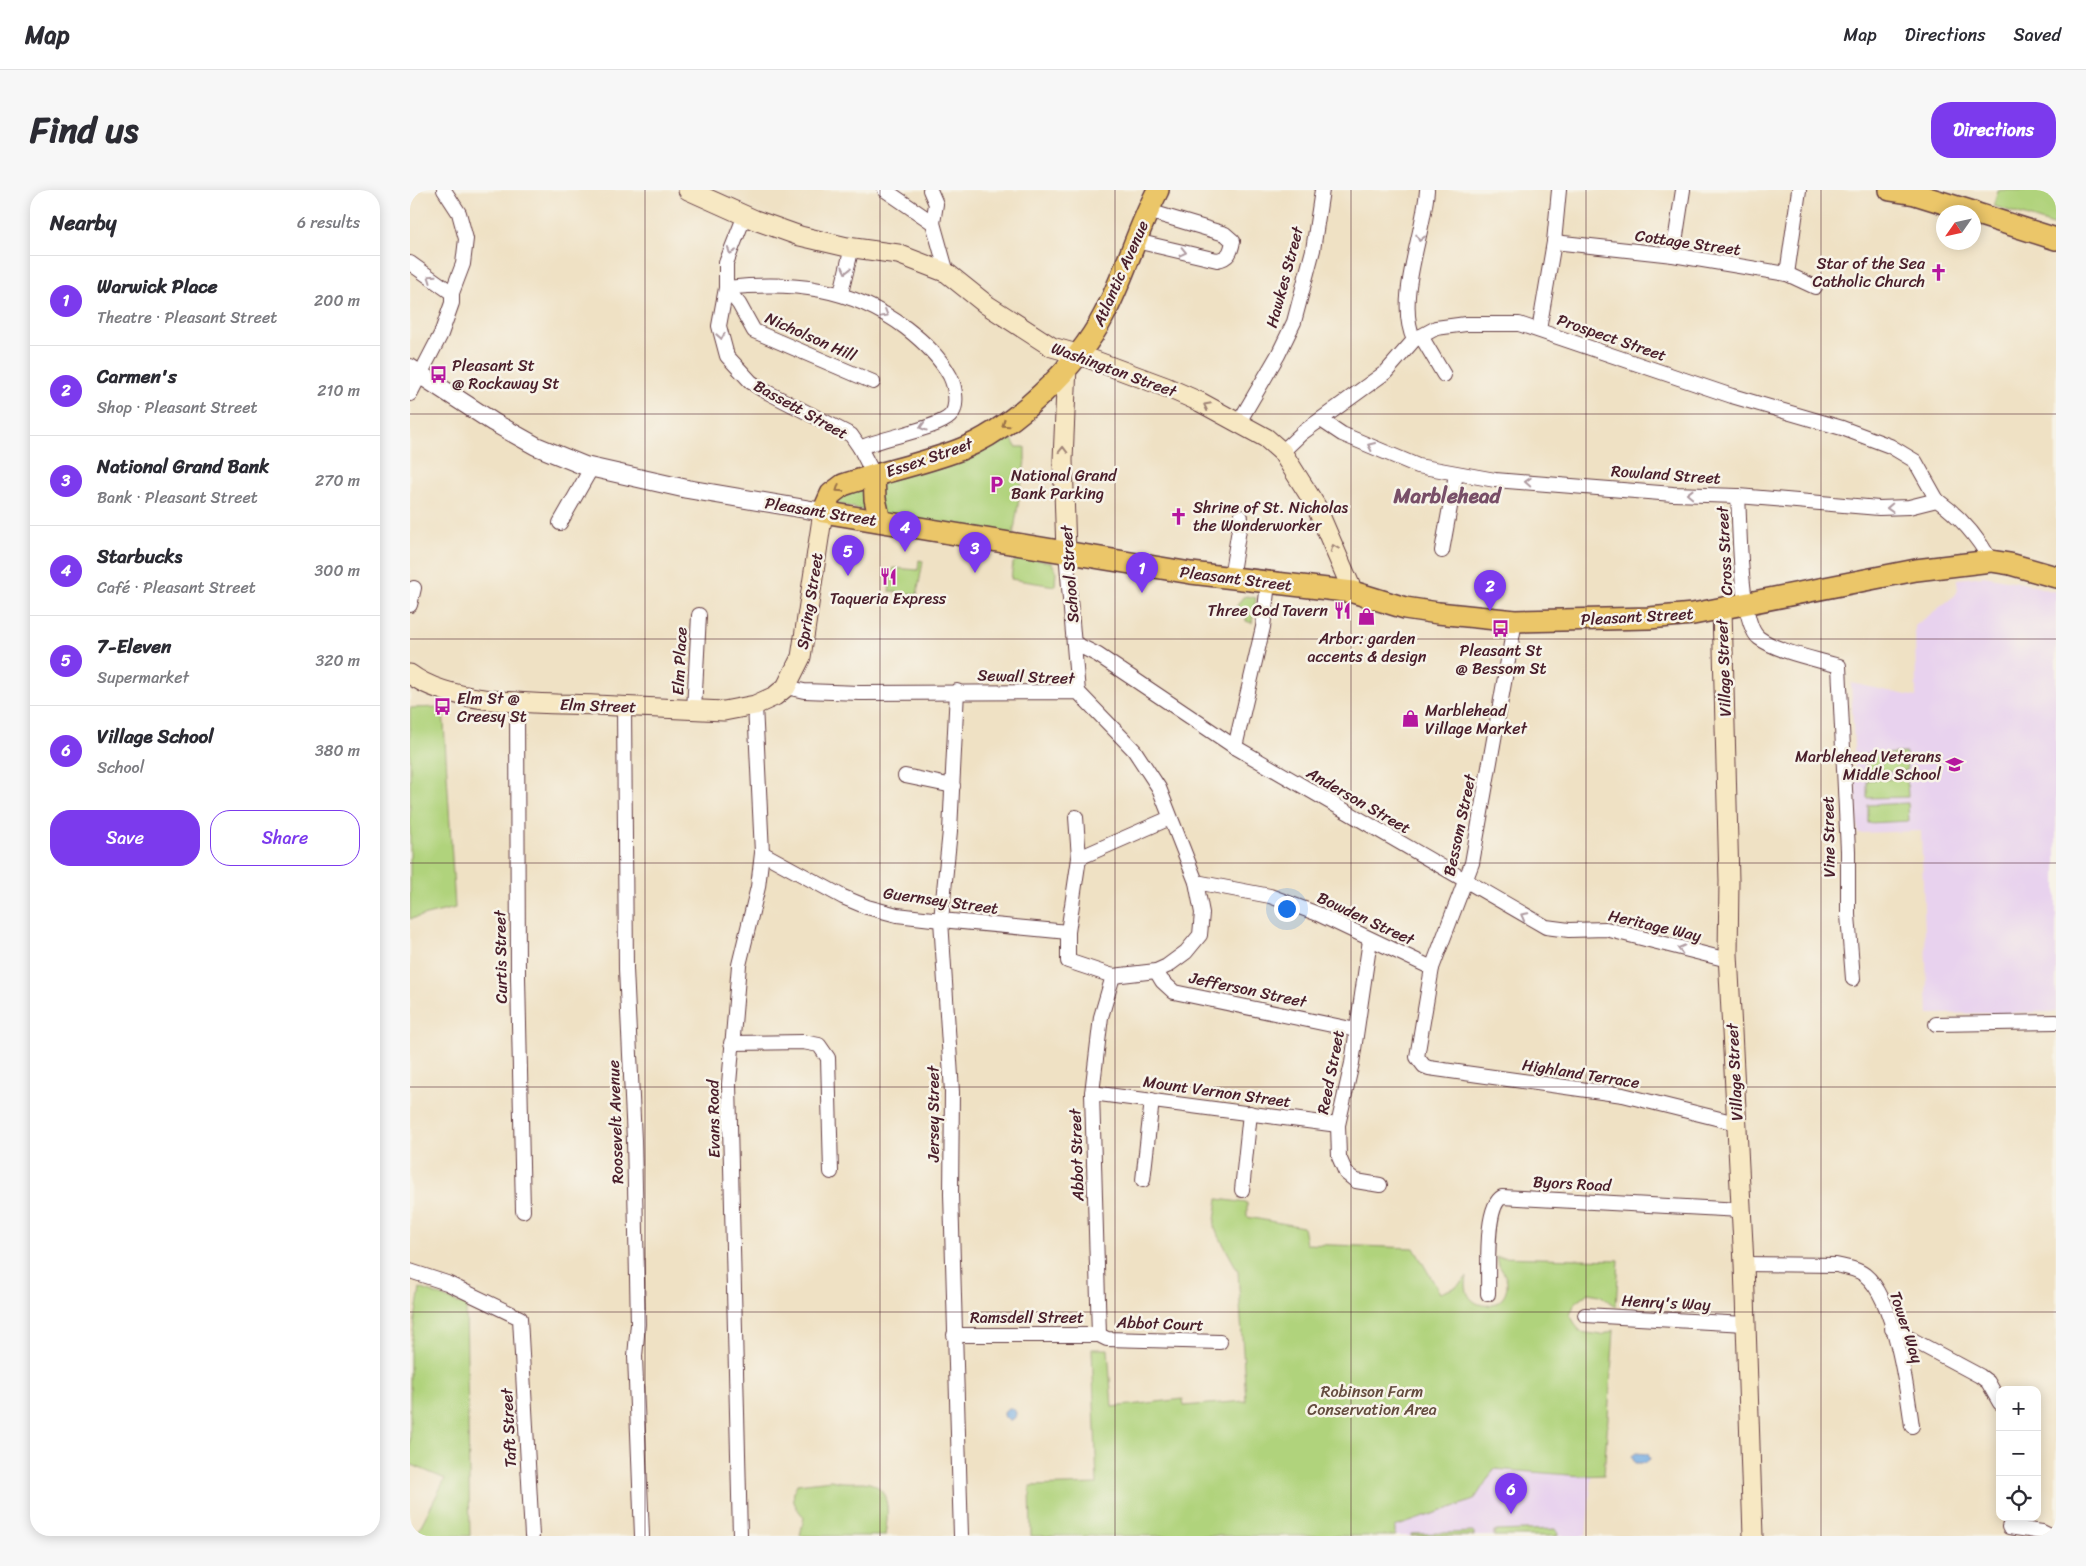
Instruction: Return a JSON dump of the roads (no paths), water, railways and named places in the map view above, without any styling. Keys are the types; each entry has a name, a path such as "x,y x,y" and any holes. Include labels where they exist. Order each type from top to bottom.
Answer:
{"main road":[{"name":"Washington Street","path":"688,190 716,195 745,215 800,236 898,254 947,273 1026,332 1072,359 1166,387 1239,422 1266,438 1282,452 1316,506 1353,592"},
{"name":"Atlantic Avenue","path":"1072,359 1102,318 1158,190"},
{"path":"1890,190 1915,194 1950,205"},
{"path":"1981,215 2056,239"},
{"name":"Essex Street","path":"823,512 827,501 835,490 969,445 1008,422 1034,401 1072,359"},
{"name":"School Street","path":"1066,552 1064,402 1072,359"},
{"path":"1034,401 1064,402"},
{"name":"Bassett Street","path":"874,476 875,499 880,521"},
{"name":"Pleasant Street","path":"823,512 1231,578 1353,592 1405,608 1515,621 1649,618 1722,609 1916,570 1991,561 2055,572"},
{"name":"Spring Street","path":"786,687 801,657 823,512"},
{"name":"Village Street","path":"1722,609 1729,873 1728,960 1744,1264 1753,1536"},
{"name":"Elm Street","path":"413,682 464,695 517,702 724,711 755,705 775,696 786,687"}],"street":[{"path":"410,394 415,372 441,334 452,303 452,292 463,264 466,239 459,213 444,190"},
{"path":"885,190 932,223"},
{"path":"930,190 936,204 932,223 947,273"},
{"name":"Hawkes Street","path":"1239,422 1278,355 1294,322 1313,250 1322,190"},
{"path":"1427,190 1425,214 1408,296 1408,319 1418,338 1444,375"},
{"path":"1539,330 1554,242 1559,190"},
{"path":"1673,255 1683,190"},
{"path":"1787,274 1800,190"},
{"path":"1136,241 1217,260 1226,258 1231,252 1233,241 1225,234 1148,210"},
{"name":"Bassett Street","path":"745,215 726,263 726,288 719,326 727,356 751,382 776,397 851,435 874,476"},
{"name":"Cottage Street","path":"1554,242 1673,255 1787,274 1814,287"},
{"path":"840,293 852,247"},
{"path":"410,263 452,292"},
{"path":"726,288 779,285 840,293 869,305 896,320 924,341 941,361 951,379 954,392 955,406 949,416 930,425 875,440 860,448"},
{"name":"Nicholson Hill","path":"726,288 739,304 754,331 873,382"},
{"name":"Prospect Street","path":"1282,452 1302,433 1386,372 1418,338 1436,328 1466,324 1519,324 1732,396 1842,428 1896,448 1915,461 1938,500"},
{"name":"Pleasant Street","path":"415,372 536,446 592,467 688,489 823,512"},
{"name":"Rowland Street","path":"1322,420 1342,434 1418,466 1495,480 1673,494 1738,496 1879,508 1909,507 1938,500"},
{"path":"560,523 592,467"},
{"path":"1442,551 1456,474"},
{"name":"Cross Street","path":"1738,496 1745,604"},
{"path":"1938,500 1958,515 1967,525 1981,543 1991,561"},
{"path":"1231,578 1241,516"},
{"name":"School Street","path":"1066,552 1078,692"},
{"path":"1235,747 1263,627 1268,583"},
{"path":"410,605 414,588"},
{"name":"Vine Street","path":"1745,604 1753,632 1760,639 1839,666 1848,843 1848,915 1853,979"},
{"name":"Elm Place","path":"694,710 699,615"},
{"name":"Bessom Street","path":"1420,1062 1418,1051 1432,968 1472,864 1515,621"},
{"name":"Anderson Street","path":"1074,643 1098,655 1235,747 1465,881"},
{"name":"Sewall Street","path":"786,687 804,692 860,693 1078,692 1134,750 1159,788 1196,882 1202,913 1200,934 1186,952 1167,966 1156,970"},
{"name":"Jersey Street","path":"958,692 953,786 941,920 952,1092 951,1194 961,1536"},
{"name":"Curtis Street","path":"517,702 517,949 524,1211"},
{"name":"Evans Road","path":"740,1536 729,1084 739,965 755,903 762,852 755,705"},
{"name":"Roosevelt Avenue","path":"624,706 626,969 634,1140 638,1324 635,1356 642,1536"},
{"path":"905,776 953,786"},
{"path":"1076,817 1079,858 1068,932 1068,961 1113,976 1156,970"},
{"path":"1079,858 1170,818"},
{"name":"Guernsey Street","path":"762,852 843,897 867,907 896,915 1068,932"},
{"name":"Heritage Way","path":"1465,881 1546,927 1569,930 1606,929 1728,960"},
{"name":"Bowden Street","path":"1196,882 1270,896 1318,914 1432,968"},
{"name":"Reed Street","path":"1370,940 1352,1063 1338,1125 1339,1157 1346,1173 1356,1180 1380,1185"},
{"name":"Jefferson Street","path":"1156,970 1162,982 1174,992 1356,1030"},
{"name":"Abbot Street","path":"1099,1335 1092,1093 1101,1017 1113,976"},
{"path":"1936,1024 2056,1022"},
{"path":"731,1043 803,1042 818,1045 828,1058 831,1172"},
{"name":"Highland Terrace","path":"1420,1062 1429,1068 1623,1095 1736,1116"},
{"name":"Mount Vernon Street","path":"1092,1093 1338,1125"},
{"path":"1142,1180 1152,1100"},
{"path":"1242,1190 1250,1113"},
{"name":"Byors Road","path":"1488,1294 1490,1218 1494,1205 1502,1197 1741,1210"},
{"name":"Tower Way","path":"1744,1264 1836,1265 1851,1268 1865,1275 1873,1284 1892,1329 1903,1371 1912,1426"},
{"name":"Taft Street","path":"410,1271 447,1283 520,1318 532,1536"},
{"name":"Henry's Way","path":"1585,1315 1746,1324"},
{"path":"1892,1329 1980,1376 1988,1382 1996,1396"},
{"name":"Ramsdell Street","path":"954,1335 1099,1335"},
{"name":"Abbot Court","path":"1099,1335 1107,1338 1220,1342"},
{"path":"2009,1527 2042,1532 2050,1536"}],"water":[{"path":"1008,1408 1012,1408 1016,1414 1012,1420 1008,1420 1004,1416 1004,1412"},
{"path":"1636,1453 1648,1454 1650,1460 1646,1463 1635,1463 1632,1456"}],"place":[{"name":"Star of the Sea Catholic Church","path":"1939,272"},
{"name":"Pleasant St @ Rockaway St","path":"438,374"},
{"name":"National Grand Bank Parking","path":"997,484"},
{"name":"Shrine of St. Nicholas the Wonderworker","path":"1179,516"},
{"name":"Starbucks","path":"905,552"},
{"name":"National Grand Bank","path":"975,573"},
{"name":"7-Eleven","path":"848,576"},
{"name":"Taqueria Express","path":"888,577"},
{"name":"Warwick Place","path":"1142,593"},
{"name":"Three Cod Tavern","path":"1342,610"},
{"name":"Carmen's","path":"1490,611"},
{"name":"Arbor: garden accents & design","path":"1367,617"},
{"name":"Pleasant St @ Bessom St","path":"1501,629"},
{"name":"Elm St @ Creesy St","path":"443,707"},
{"name":"Marblehead Village Market","path":"1411,719"},
{"name":"Marblehead Veterans Middle School","path":"1955,765"},
{"name":"Village School","path":"1511,1514"}],"district":[{"name":"Marblehead","path":"1447,496"}],"park label":[{"name":"Robinson Farm Conservation Area","path":"1372,1400"}]}
